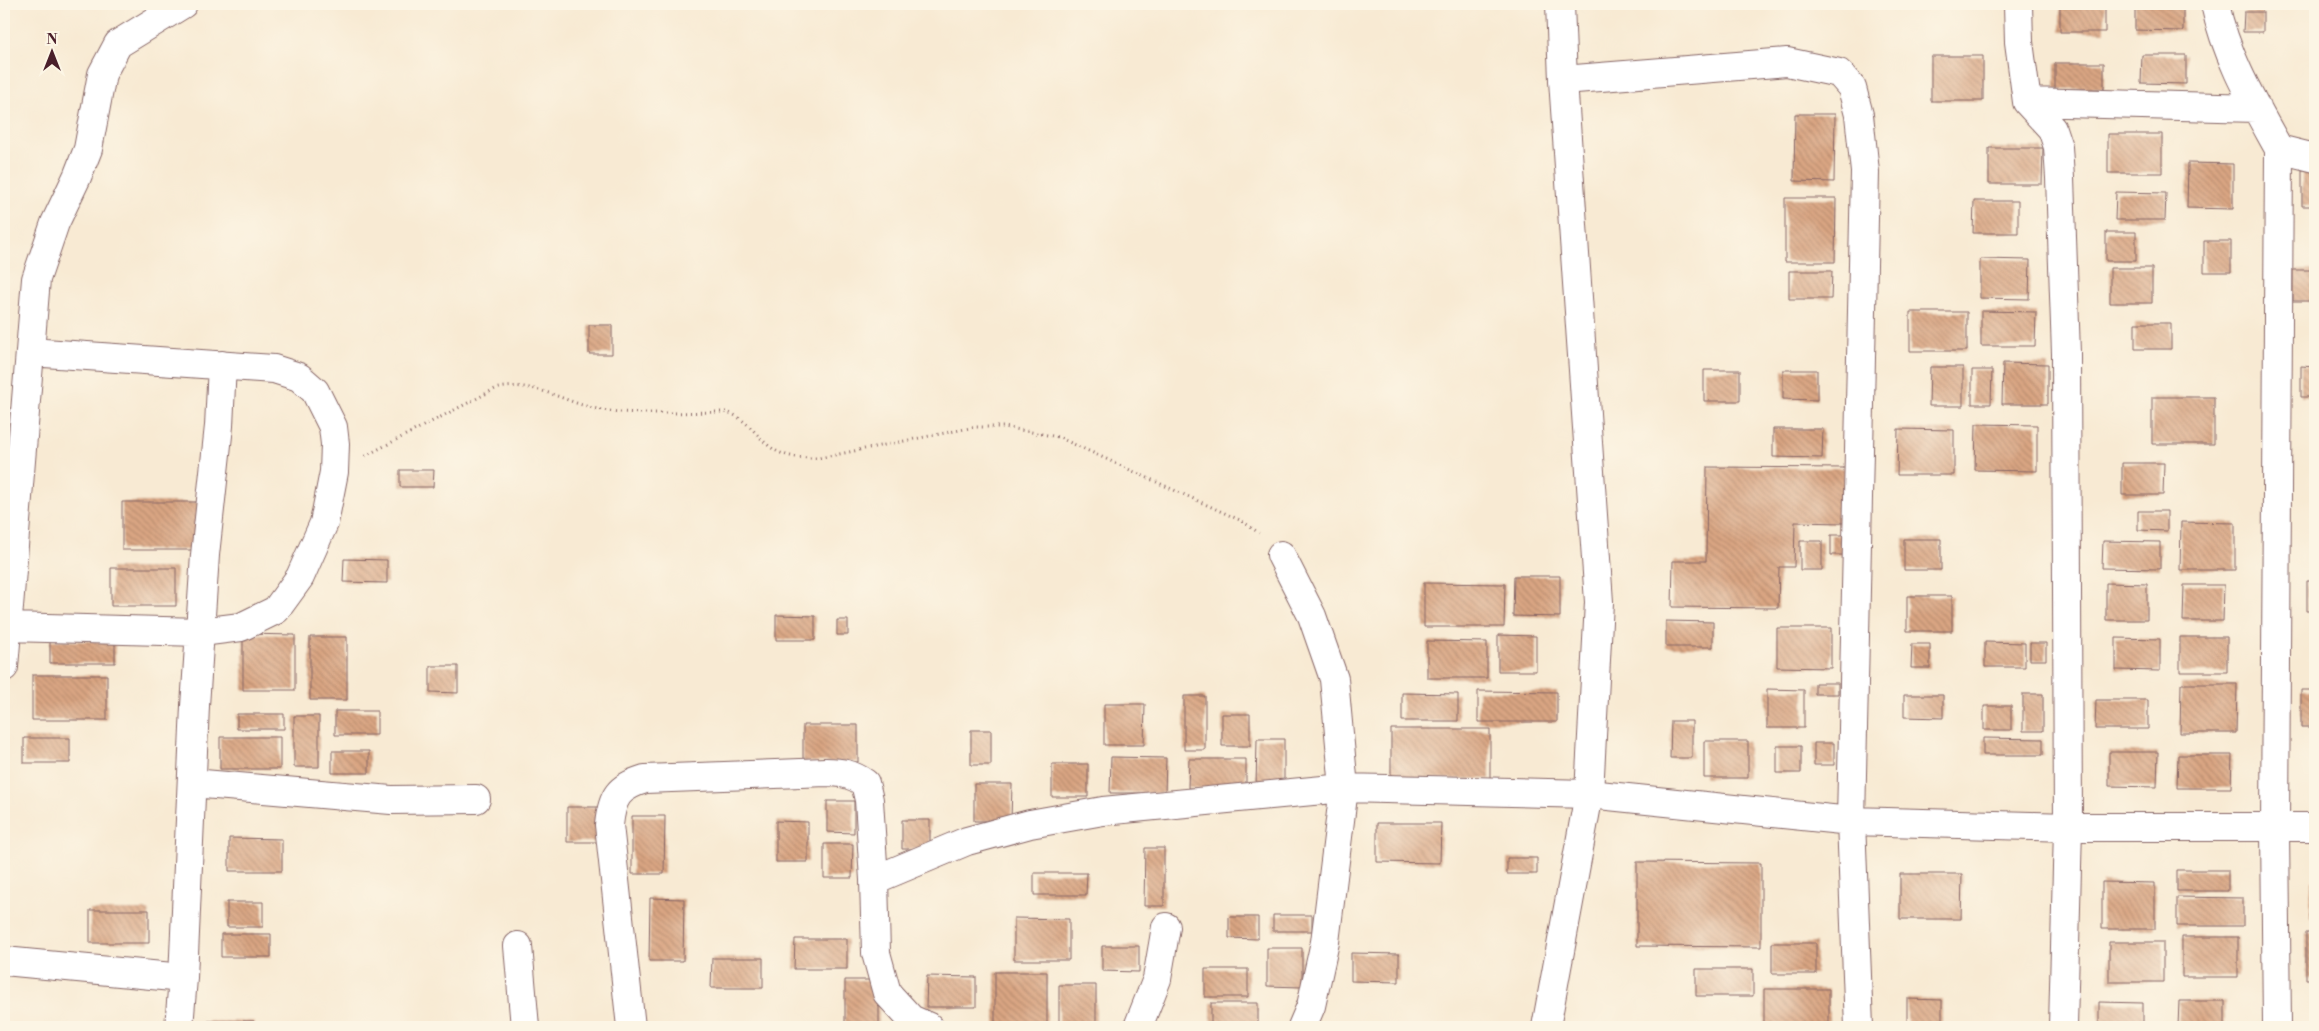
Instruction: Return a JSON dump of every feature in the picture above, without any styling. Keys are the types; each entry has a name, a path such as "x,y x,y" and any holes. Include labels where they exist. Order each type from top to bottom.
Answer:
{"street":[{"path":"4,667 36,279 54,223 77,177 88,149 102,74 118,44 183,4"},
{"path":"1546,1027 1589,794 1599,602 1563,80 1560,4"},
{"path":"2018,4 2019,42 2027,102 2052,129 2058,147 2060,178 2066,354 2068,827 2064,1027"},
{"path":"2215,4 2220,29 2240,79 2279,149 2275,828 2277,1027"},
{"path":"1563,80 1787,62 1839,73 1852,88 1859,115 1865,172 1851,821 1859,1027"},
{"path":"2027,102 2257,108"},
{"path":"2279,149 2315,158"},
{"path":"8,626 201,632 241,626 276,610 300,577 324,523 334,472 333,427 315,391 299,377 274,369 30,352"},
{"path":"179,1027 205,555 219,426 222,365"},
{"path":"1281,555 1312,616 1334,679 1344,788 1325,942 1311,1006 1302,1027"},
{"path":"631,1027 608,825 611,805 618,793 630,784 645,779 826,772 843,772 855,776 865,783 869,800 876,953 887,993 911,1019 929,1027"},
{"path":"192,783 391,800 476,799"},
{"path":"874,880 967,842 1030,824 1103,810 1344,788 1589,794 1851,821 2068,827 2315,827"},
{"path":"1138,1027 1157,979 1166,928"},
{"path":"518,946 525,1027"},
{"path":"4,962 183,978"}],"path":[{"path":"334,472 494,389 509,385 528,386 585,406 607,410 728,412 747,422 773,448 798,458 819,458 975,427 1004,427 1058,437 1242,521 1262,535 1281,555"}],"building":[{"path":"2135,4 2183,4 2183,31 2135,30"},
{"path":"2060,6 2105,6 2105,32 2060,32"},
{"path":"2244,12 2263,12 2263,32 2243,32"},
{"path":"2142,55 2186,55 2186,84 2141,83"},
{"path":"1931,56 1983,56 1983,101 1931,101"},
{"path":"2055,63 2104,63 2104,89 2055,89"},
{"path":"1795,114 1835,114 1834,182 1794,181"},
{"path":"2108,134 2162,134 2162,173 2108,173"},
{"path":"1989,148 2043,148 2042,184 1989,184"},
{"path":"2188,163 2233,164 2233,209 2187,208"},
{"path":"2302,170 2315,170 2315,206 2302,206"},
{"path":"2116,192 2166,193 2165,220 2115,220"},
{"path":"1785,198 1836,198 1835,262 1785,262"},
{"path":"1974,201 2018,201 2018,233 1973,233"},
{"path":"2106,232 2136,232 2136,261 2106,261"},
{"path":"2204,241 2231,241 2231,272 2204,272"},
{"path":"1980,259 2030,260 2029,299 1980,298"},
{"path":"2110,268 2152,268 2152,303 2110,303"},
{"path":"2293,270 2315,270 2315,301 2293,301"},
{"path":"1789,271 1832,271 1831,299 1789,299"},
{"path":"1981,311 2036,312 2035,346 1981,346"},
{"path":"1910,312 1967,312 1967,351 1910,351"},
{"path":"2135,323 2171,323 2171,349 2135,349"},
{"path":"589,325 612,325 612,354 589,354"},
{"path":"2003,363 2048,364 2048,404 2002,404"},
{"path":"2301,366 2315,367 2315,397 2301,397"},
{"path":"1930,367 1963,367 1963,406 1929,406"},
{"path":"1704,370 1740,370 1740,401 1704,401"},
{"path":"1783,370 1817,370 1817,400 1783,399"},
{"path":"1972,370 1992,370 1991,404 1972,404"},
{"path":"2152,397 2214,397 2214,444 2152,444"},
{"path":"1976,424 2037,425 2037,471 1975,470"},
{"path":"1773,429 1823,429 1822,458 1773,457"},
{"path":"1898,429 1954,430 1954,475 1897,475"},
{"path":"2122,463 2164,463 2163,495 2122,495"},
{"path":"1707,467 1845,468 1844,523 1795,522 1794,567 1779,567 1778,608 1672,607 1673,561 1706,561"},
{"path":"400,470 434,470 433,487 400,487"},
{"path":"122,502 198,502 197,550 122,550"},
{"path":"2138,511 2167,511 2167,531 2138,530"},
{"path":"2181,522 2235,523 2235,570 2180,570"},
{"path":"1831,535 1850,535 1849,555 1831,555"},
{"path":"1904,539 1941,539 1941,570 1904,570"},
{"path":"1800,541 1822,541 1822,570 1800,570"},
{"path":"2103,541 2160,542 2160,569 2102,568"},
{"path":"344,559 387,560 387,583 343,582"},
{"path":"111,568 176,568 176,606 111,606"},
{"path":"1514,576 1560,576 1560,617 1513,616"},
{"path":"2307,581 2315,581 2315,611 2307,611"},
{"path":"1424,583 1505,584 1504,627 1424,627"},
{"path":"2106,583 2147,584 2147,620 2106,620"},
{"path":"2184,585 2224,585 2223,621 2183,621"},
{"path":"1907,596 1952,596 1952,631 1907,631"},
{"path":"776,615 815,616 815,640 776,640"},
{"path":"837,620 848,620 848,635 837,635"},
{"path":"1666,621 1713,622 1713,647 1666,647"},
{"path":"1777,628 1831,628 1831,668 1777,667"},
{"path":"243,634 295,635 295,690 243,690"},
{"path":"1498,635 1536,636 1536,671 1498,671"},
{"path":"310,637 347,637 347,700 310,700"},
{"path":"2180,637 2227,637 2227,672 2180,672"},
{"path":"2116,638 2160,639 2160,671 2116,670"},
{"path":"50,641 115,641 115,663 50,663"},
{"path":"1427,641 1487,642 1487,678 1427,678"},
{"path":"1985,642 2025,643 2025,667 1985,667"},
{"path":"2030,643 2046,643 2046,660 2030,660"},
{"path":"1912,644 1930,644 1930,668 1911,668"},
{"path":"430,666 458,666 458,693 430,692"},
{"path":"32,675 107,675 107,720 32,720"},
{"path":"1815,683 1838,683 1838,694 1815,694"},
{"path":"2181,684 2237,684 2236,733 2180,733"},
{"path":"1767,689 1804,690 1804,728 1767,728"},
{"path":"2301,690 2315,690 2315,727 2301,727"},
{"path":"1478,691 1557,692 1557,722 1478,722"},
{"path":"1402,693 1458,694 1458,721 1402,721"},
{"path":"2023,694 2043,694 2043,731 2023,731"},
{"path":"1904,695 1943,695 1943,718 1904,717"},
{"path":"1184,696 1205,696 1205,750 1184,750"},
{"path":"2096,700 2148,700 2148,729 2095,729"},
{"path":"1104,704 1145,704 1144,745 1104,745"},
{"path":"1984,706 2011,706 2011,730 1984,730"},
{"path":"335,711 377,711 377,735 335,735"},
{"path":"237,714 284,714 284,729 237,729"},
{"path":"1222,714 1250,714 1250,746 1222,746"},
{"path":"294,716 319,716 319,767 294,767"},
{"path":"1671,721 1692,721 1692,758 1670,758"},
{"path":"803,725 858,725 858,762 803,762"},
{"path":"1391,729 1490,729 1490,779 1391,778"},
{"path":"971,730 991,730 991,765 971,765"},
{"path":"220,737 280,737 280,769 220,769"},
{"path":"24,738 70,738 70,763 24,763"},
{"path":"1983,738 2043,739 2043,755 1983,755"},
{"path":"1257,739 1284,739 1284,788 1256,788"},
{"path":"1704,741 1748,741 1748,778 1704,778"},
{"path":"1814,743 1834,743 1834,765 1814,765"},
{"path":"1777,746 1801,746 1801,773 1777,773"},
{"path":"332,751 369,751 369,773 332,773"},
{"path":"2109,752 2158,752 2157,787 2109,786"},
{"path":"2178,755 2232,755 2231,788 2177,788"},
{"path":"1111,757 1166,758 1165,793 1110,793"},
{"path":"1189,759 1246,759 1246,789 1188,788"},
{"path":"1052,764 1088,764 1088,797 1052,797"},
{"path":"974,784 1012,784 1011,821 974,821"},
{"path":"827,801 854,801 854,833 827,832"},
{"path":"567,807 599,807 599,842 567,842"},
{"path":"632,816 665,816 664,874 632,874"},
{"path":"902,820 930,820 930,849 902,849"},
{"path":"776,821 808,822 808,862 776,862"},
{"path":"1377,823 1441,823 1440,863 1377,862"},
{"path":"229,838 282,839 282,871 229,871"},
{"path":"824,844 853,844 852,878 824,878"},
{"path":"1145,848 1164,848 1164,906 1144,906"},
{"path":"1507,858 1537,858 1537,874 1507,874"},
{"path":"1637,862 1761,863 1761,947 1637,946"},
{"path":"2177,870 2228,870 2228,891 2177,891"},
{"path":"1034,873 1087,873 1086,895 1034,895"},
{"path":"1900,874 1962,874 1961,919 1900,919"},
{"path":"2311,880 2315,880 2315,918 2310,918"},
{"path":"2102,882 2155,883 2155,929 2102,929"},
{"path":"2177,897 2243,898 2243,926 2177,926"},
{"path":"650,898 684,899 683,961 649,961"},
{"path":"227,902 263,902 263,927 227,927"},
{"path":"90,910 149,910 149,943 90,943"},
{"path":"1273,915 1312,915 1312,931 1273,931"},
{"path":"1229,917 1258,917 1258,939 1229,938"},
{"path":"1014,918 1069,919 1069,960 1014,960"},
{"path":"2306,933 2315,933 2315,979 2306,979"},
{"path":"221,934 271,934 271,957 221,957"},
{"path":"2182,937 2238,937 2238,977 2182,977"},
{"path":"795,939 847,939 847,969 794,969"},
{"path":"2109,942 2163,942 2163,982 2109,982"},
{"path":"1772,943 1816,943 1816,974 1772,974"},
{"path":"1102,946 1139,946 1139,972 1102,971"},
{"path":"1267,948 1302,948 1302,987 1267,986"},
{"path":"1351,953 1399,954 1399,982 1351,981"},
{"path":"712,958 763,958 763,988 711,988"},
{"path":"1205,969 1248,969 1248,997 1205,997"},
{"path":"1696,969 1753,969 1753,996 1696,996"},
{"path":"995,972 1047,972 1047,1026 995,1026"},
{"path":"927,976 976,977 976,1007 926,1007"},
{"path":"845,980 879,980 879,1027 845,1027"},
{"path":"1059,985 1096,985 1096,1025 1059,1025"},
{"path":"1764,989 1829,989 1829,1025 1764,1024"},
{"path":"1907,999 1942,1000 1942,1024 1907,1024"},
{"path":"2179,1001 2225,1001 2225,1027 2178,1027"},
{"path":"2099,1002 2143,1003 2143,1027 2099,1027"},
{"path":"1211,1003 1258,1003 1258,1027 1211,1027"},
{"path":"208,1021 254,1021 254,1027 208,1027"},
{"path":"732,1025 803,1025 803,1027 732,1027"}]}
